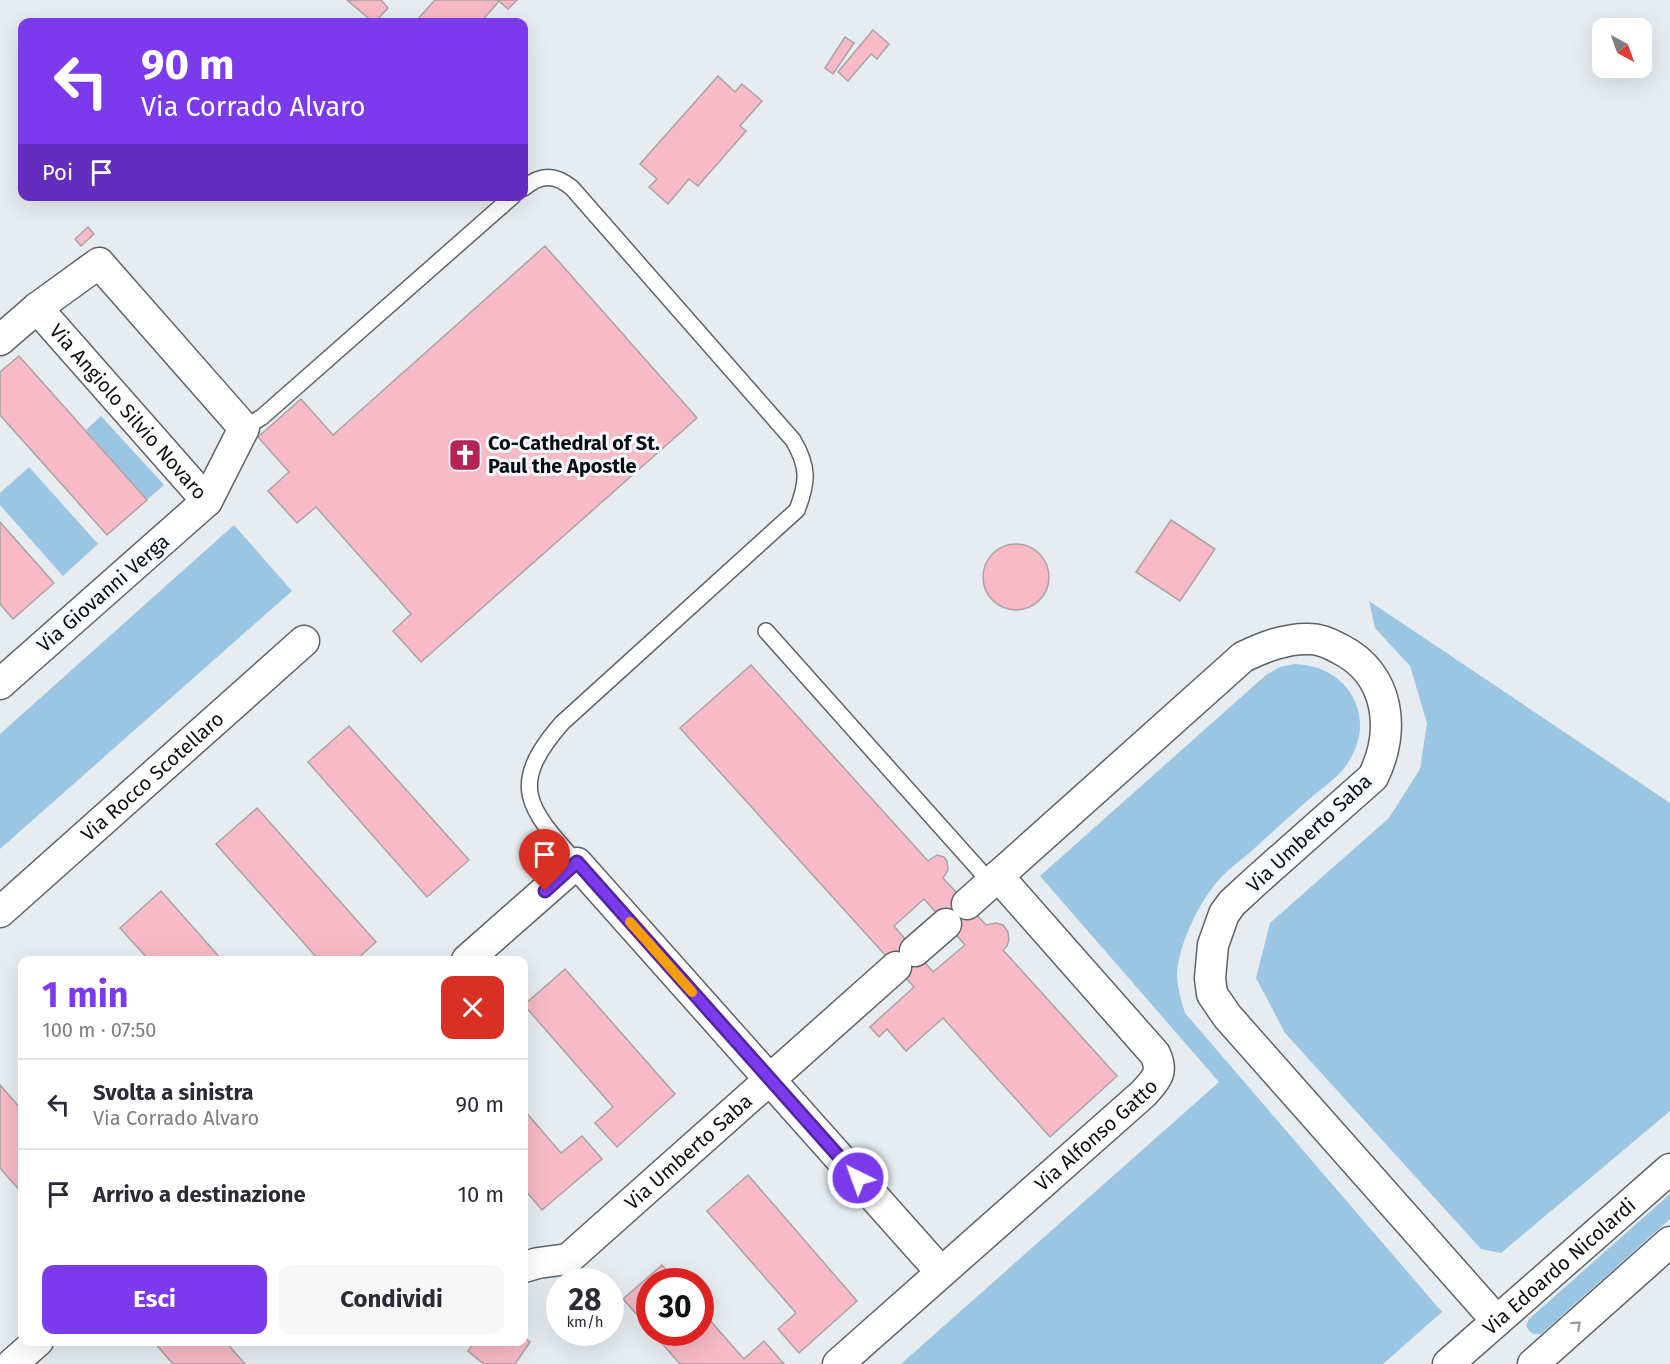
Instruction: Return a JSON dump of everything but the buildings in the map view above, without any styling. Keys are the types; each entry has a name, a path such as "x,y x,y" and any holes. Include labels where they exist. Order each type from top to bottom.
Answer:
{"street":[{"name":"Via Angiolo Silvio Novaro","path":"0,340 37,308 99,263 244,428 207,501 37,308"},
{"name":"Via Giovanni Verga","path":"0,684 207,501"},
{"name":"Via Umberto Saba","path":"528,1266 568,1259 1243,657 1287,640 1311,639 1333,645 1353,655 1370,672 1386,715 1382,759 1373,777 1257,880 1228,909 1218,928 1213,945 1210,978 1212,994 1227,1016 1497,1321"},
{"name":"Via Rocco Scotellaro","path":"0,912 304,641"},
{"path":"471,956 577,862 941,1272"},
{"name":"Via Alfonso Gatto","path":"838,1364 1144,1093 1159,1072 1160,1063 1155,1054 994,880"},
{"name":"Via Edoardo Nicolardi","path":"1448,1364 1670,1169"},
{"path":"1533,1364 1670,1242"},
{"path":"12,1364 32,1346"}],"lane":[{"path":"528,184 543,176 564,181 572,188 793,440 801,454 806,471 805,489 797,510 562,723 544,743 531,767 529,782 531,798 543,825 577,862"},
{"path":"244,428 262,417 507,201"},
{"path":"766,630 994,880"}],"shaded area":[{"path":"101,416 164,485 147,500 86,430"},
{"path":"29,467 98,544 63,576 0,505 0,493"},
{"path":"234,525 292,591 0,849 0,734"},
{"path":"1369,601 1670,803 1670,1111 1501,1253 1481,1249 1285,1033 1256,978 1270,923 1389,818 1420,769 1427,723 1410,666 1375,628"},
{"path":"1294,664 1314,667 1331,674 1354,698 1359,714 1360,731 1355,749 1337,776 1227,871 1210,891 1196,914 1181,953 1177,977 1180,995 1185,1013 1442,1312 1383,1364 901,1364 1219,1082 1040,876 1266,675 1280,667"},
{"path":"1670,1194 1670,1219 1541,1334 1530,1332 1526,1326 1529,1319"}],"slow traffic":[{"path":"630,922 692,992"}],"place":[{"name":"Co-Cathedral of St. Paul the Apostle","path":"465,455"}],"route":[{"path":"545,891 577,862 858,1178"}]}
